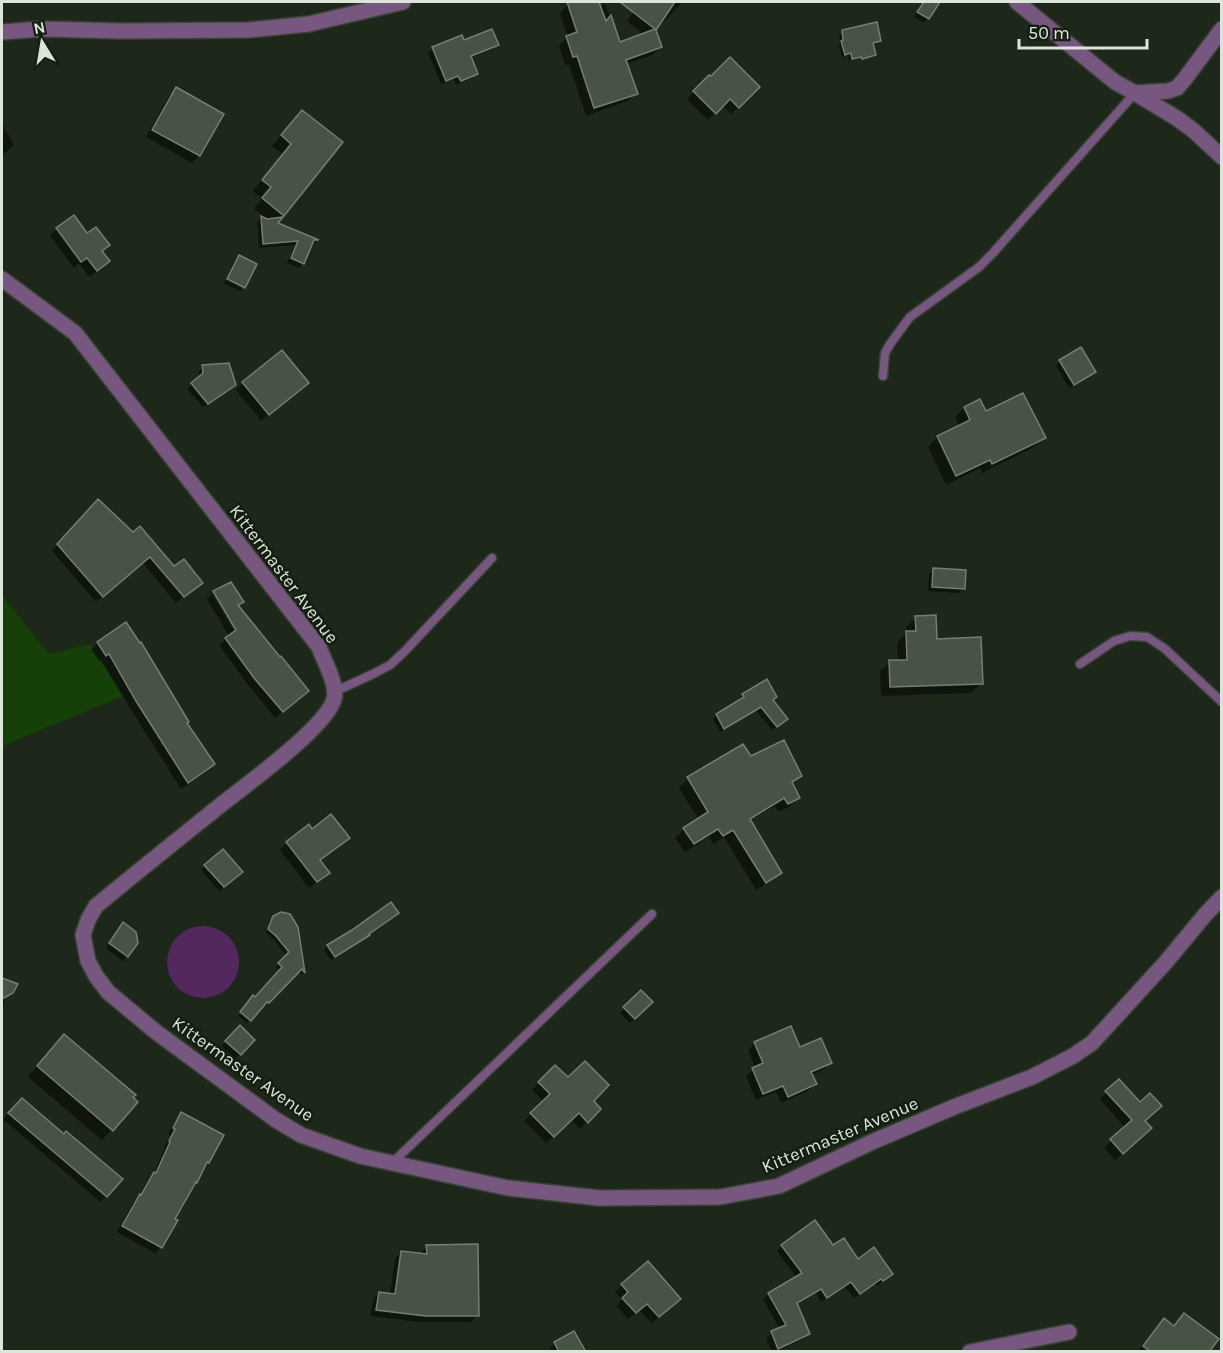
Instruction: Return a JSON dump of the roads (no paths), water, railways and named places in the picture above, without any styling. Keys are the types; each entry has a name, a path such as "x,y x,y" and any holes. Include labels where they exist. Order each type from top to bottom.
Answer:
{"street":[{"path":"2,32 41,29 249,30 309,24 403,2"},
{"path":"1017,2 1115,82 1186,125 1221,158"},
{"path":"1135,93 1168,91 1177,88 1221,29"},
{"name":"Kittermaster Avenue","path":"2,279 75,333 319,647 336,691 334,701 324,717 288,751 96,906 83,935 88,961 108,992 156,1032 276,1120 301,1135 360,1156 508,1188 599,1198 720,1197 779,1186 872,1142 1032,1077 1073,1056 1092,1043 1166,962 1221,897"},
{"path":"970,1352 1068,1332"}],"lane":[{"path":"883,376 885,353 910,317 979,267 1135,93"},
{"path":"336,691 390,665 492,558"},
{"path":"1080,664 1114,641 1130,636 1147,637 1164,648 1221,702"},
{"path":"392,1162 652,914"}]}
